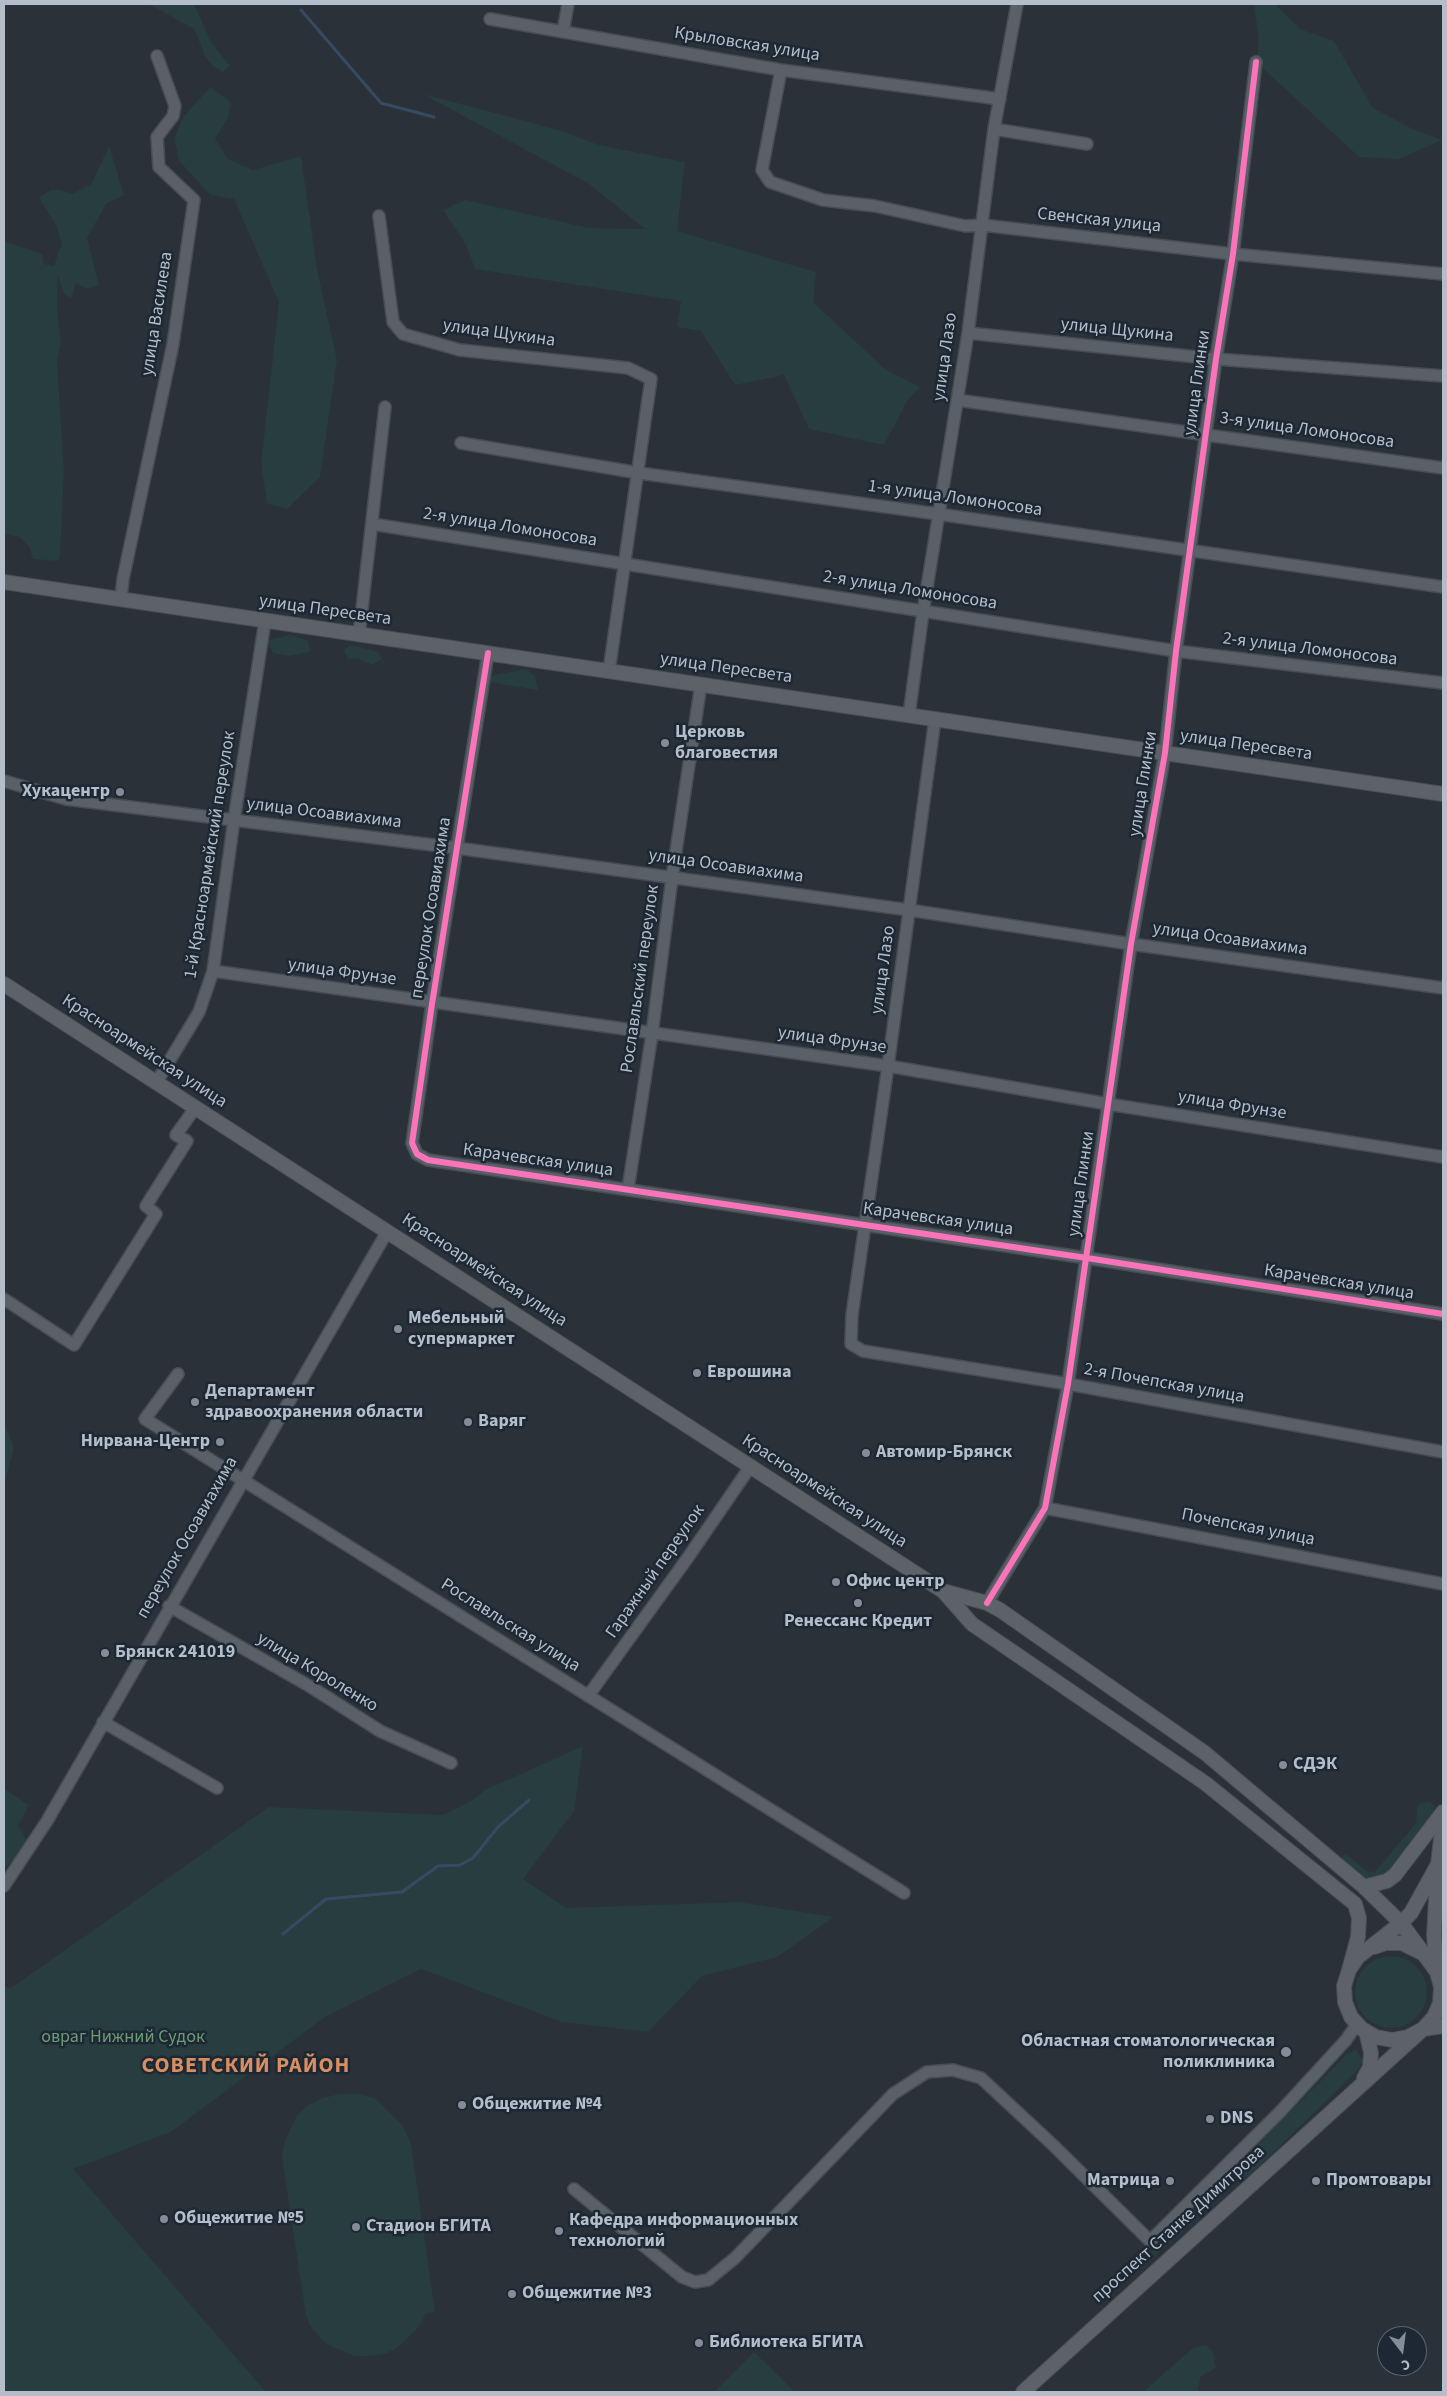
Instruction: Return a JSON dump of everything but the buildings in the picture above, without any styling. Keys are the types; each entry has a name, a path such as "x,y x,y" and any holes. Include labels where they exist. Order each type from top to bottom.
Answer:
{"main road":[{"name":"улица Пересвета","path":"4,582 1443,794"},
{"name":"Красноармейская улица","path":"4,986 943,1591"},
{"path":"943,1591 987,1603 1205,1753 1364,1887 1402,1923 1440,1975"},
{"path":"943,1591 972,1624 1205,1783 1355,1904 1359,1918 1358,1938 1344,1986 1345,2002 1351,2017 1376,2037 1392,2040 1408,2037 1423,2029 1434,2017 1440,2003 1440,1975 1434,1935 1438,1864 1443,1822"},
{"path":"1364,1887 1387,1881 1396,1875 1443,1812"},
{"path":"1349,1970 1358,1957 1402,1923 1410,1913 1438,1864"},
{"path":"1370,1948 1386,1943 1402,1943 1416,1949 1429,1958"},
{"path":"1423,2029 1443,2026"},
{"path":"1360,2084 1370,2067 1372,2054 1362,2027"},
{"name":"проспект Станке Димитрова","path":"1023,2392 1360,2084 1423,2029"}],"street":[{"path":"562,32 568,4"},
{"name":"улица Лазо","path":"909,715 938,514 968,333 994,129 1017,4"},
{"name":"Крыловская улица","path":"490,18 780,70 1000,99"},
{"name":"улица Василева","path":"121,599 123,579 173,344 194,200 159,167 157,137 173,116 175,106 157,56"},
{"name":"улица Глинки","path":"1045,1508 1068,1384 1131,944 1166,753 1176,651 1205,434 1233,254 1256,62"},
{"name":"Свенская улица","path":"780,70 762,170 770,182 823,200 875,206 965,226 982,226 1233,254 1443,274"},
{"path":"994,129 1087,144"},
{"name":"улица Щукина","path":"379,216 393,322 403,334 460,350 628,368 651,379 639,473"},
{"name":"улица Щукина","path":"968,333 1216,359 1443,376"},
{"name":"3-я улица Ломоносова","path":"957,400 1443,468"},
{"path":"359,635 385,407"},
{"name":"1-я улица Ломоносова","path":"461,443 639,473 1443,587"},
{"path":"609,671 639,473"},
{"name":"2-я улица Ломоносова","path":"372,524 1176,651 1443,683"},
{"name":"1-й Красноармейский переулок","path":"156,1083 200,1012 213,971 265,621"},
{"name":"переулок Осоавиахима","path":"428,1160 417,1154 412,1143 432,1004 488,653"},
{"name":"Рославльский переулок","path":"628,1189 652,1034 672,878 701,684"},
{"name":"улица Лазо","path":"851,1344 852,1316 935,719"},
{"name":"улица Осоавиахима","path":"4,781 66,799 457,848 909,910 1131,944 1443,988"},
{"name":"улица Фрунзе","path":"213,971 432,1004 888,1066 1108,1104 1443,1157"},
{"path":"4,1299 74,1346 156,1214 146,1206 187,1141 176,1135 195,1108"},
{"name":"Карачевская улица","path":"428,1160 1087,1258 1443,1314"},
{"name":"переулок Осоавиахима","path":"4,1886 46,1821 242,1479 387,1232"},
{"name":"2-я Почепская улица","path":"851,1344 863,1351 1068,1384 1443,1452"},
{"name":"Рославльская улица","path":"178,1374 145,1419 904,1893"},
{"name":"Гаражный переулок","path":"588,1696 689,1556 750,1467"},
{"path":"987,1603 1045,1508"},
{"name":"Почепская улица","path":"1045,1508 1443,1584"},
{"name":"улица Короленко","path":"169,1606 311,1687 380,1731 451,1763"},
{"path":"103,1722 217,1788"},
{"name":"проспект Станке Димитрова","path":"574,2189 667,2267 688,2281 703,2281 716,2276 735,2258 893,2094 927,2072 953,2070 981,2078 1053,2145 1150,2241 1279,2113 1346,2040 1362,2027"}],"green space":[{"path":"149,4 194,4 211,42 230,66 223,72 214,67 206,58 194,29"},
{"path":"1254,4 1275,4 1300,29 1334,41 1373,108 1413,129 1442,140 1399,159 1359,157 1256,62 1259,42"},
{"path":"210,87 231,102 228,118 215,139 228,159 253,170 301,156 317,269 337,360 320,477 287,509 267,503 261,464 279,302 234,199 210,195 179,161 174,138 184,116"},
{"path":"423,94 559,130 599,145 685,162 677,231 816,272 813,302 885,369 920,387 907,401 884,445 809,429 784,375 735,385 701,331 677,327 681,301 475,269 465,243 443,210 465,200 589,228 645,229 589,184"},
{"path":"109,146 124,195 106,204 87,238 99,285 86,289 76,283 71,299 64,294 58,276 57,309 61,343 57,362 64,470 60,556 58,561 33,559 29,547 20,537 4,534 4,241 42,254 44,264 54,266 62,243 56,226 39,197 51,190 61,190 72,194 91,184"},
{"path":"291,635 307,640 311,650 289,656 273,653 268,643 269,640"},
{"path":"350,645 378,652 382,659 372,665 356,658 348,659 344,650"},
{"path":"526,669 535,676 538,690 489,682 490,676"},
{"path":"4,1421 14,1448 4,1487"},
{"name":"овраг Нижний Судок","path":"583,1746 574,1811 523,1879 566,1908 739,1902 834,1917 777,1957 702,1976 648,2032 562,2022 421,1969 325,2017 171,2132 73,2169 266,2392 4,2392 4,1986 11,1988 269,1807 443,1815 473,1800 485,1790"},
{"path":"4,1789 29,1805 18,1825 28,1843 4,1869"},
{"path":"1429,1802 1435,1806 1433,1814 1419,1838 1381,1879 1371,1882 1361,1879 1344,1864 1342,1858 1345,1854 1367,1871 1375,1872 1416,1823 1417,1806 1420,1803"},
{"path":"1384,1956 1398,1956 1417,1966 1427,1985 1427,1999 1417,2018 1398,2028 1384,2028 1365,2018 1355,1999 1355,1985 1365,1966"},
{"path":"1356,2050 1364,2061 1356,2072 1251,2174 1244,2178 1238,2175 1236,2169 1241,2162 1347,2054"},
{"path":"339,2094 359,2094 376,2099 403,2126 411,2144 435,2312 426,2313 419,2327 397,2348 385,2354 355,2356 330,2346 320,2338 309,2324 305,2310 282,2157 285,2140 297,2115 307,2106 323,2098"},
{"path":"1212,2191 1217,2191 1221,2196 1155,2256 1151,2252"},
{"path":"1206,2345 1213,2352 1216,2368 1201,2376 1197,2392 1143,2392 1193,2348"},
{"path":"754,2352 795,2392 720,2392 717,2389"}],"waterway":[{"path":"301,10 381,103 434,117"},
{"path":"283,1934 326,1899 402,1892 438,1866 460,1865 473,1858 498,1827 529,1800"}],"cycle path":[{"path":"987,1603 1045,1508 1068,1384 1131,944 1165,753 1176,651 1216,359 1233,254 1256,62"},
{"path":"488,653 432,1004 412,1143 417,1154 428,1160 1087,1258 1443,1314"}],"place":[{"name":"Церковь благовестия","path":"665,743"},
{"name":"Хукацентр","path":"120,792"},
{"name":"Мебельный супермаркет","path":"398,1329"},
{"name":"Еврошина","path":"697,1373"},
{"name":"Департамент здравоохранения области","path":"195,1402"},
{"name":"Варяг","path":"468,1422"},
{"name":"Нирвана-Центр","path":"220,1442"},
{"name":"Автомир-Брянск","path":"866,1453"},
{"name":"Офис центр","path":"836,1582"},
{"name":"Ренессанс Кредит","path":"858,1603"},
{"name":"Брянск 241019","path":"105,1653"},
{"name":"СДЭК","path":"1283,1765"},
{"name":"Областная стоматологическая поликлиника","path":"1286,2052"},
{"name":"Общежитие №4","path":"462,2105"},
{"name":"DNS","path":"1210,2119"},
{"name":"Матрица","path":"1170,2181"},
{"name":"Промтовары","path":"1316,2181"},
{"name":"Общежитие №5","path":"164,2219"},
{"name":"Стадион БГИТА","path":"356,2227"},
{"name":"Кафедра информационных технологий","path":"559,2231"},
{"name":"Общежитие №3","path":"512,2294"},
{"name":"Библиотека БГИТА","path":"699,2343"}],"district":[{"name":"СОВЕТСКИЙ РАЙОН","path":"246,2067"}]}
